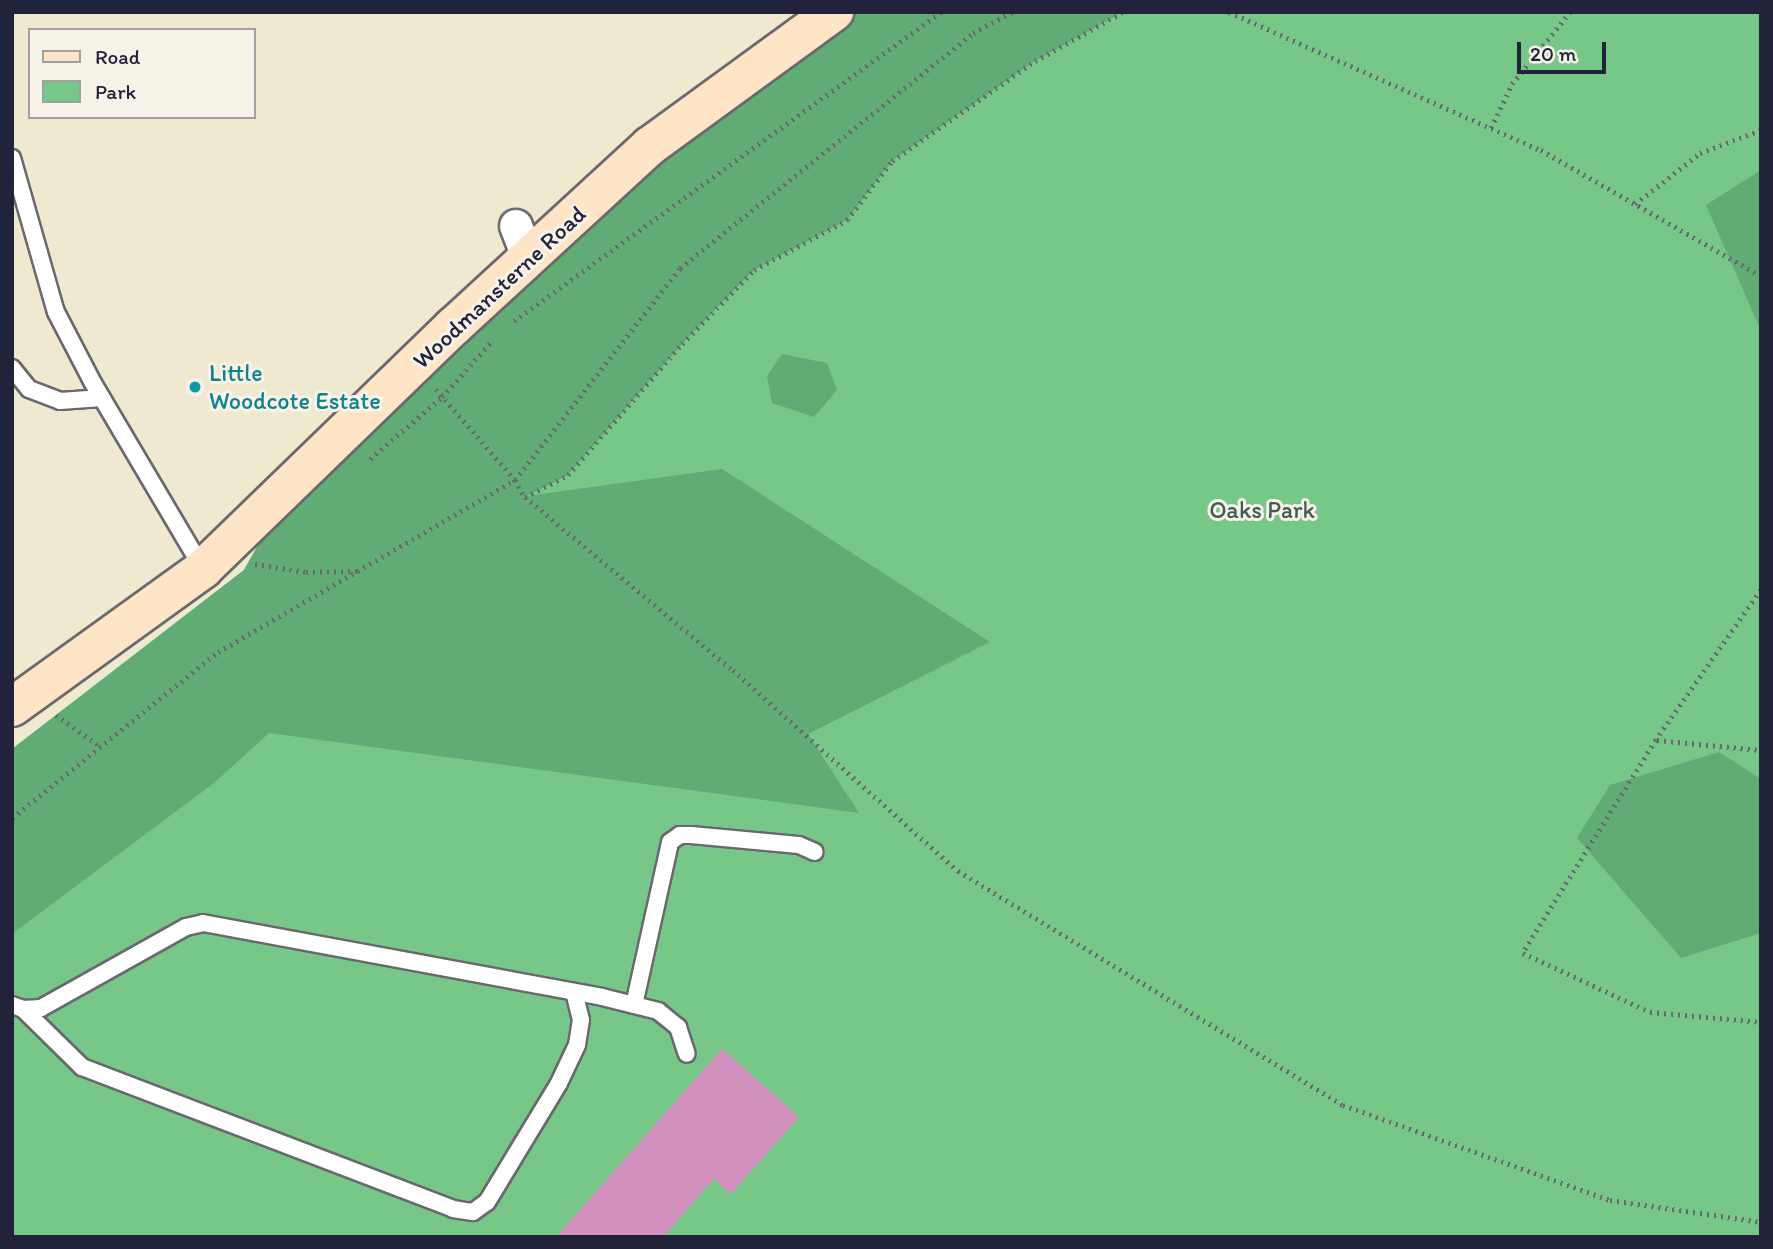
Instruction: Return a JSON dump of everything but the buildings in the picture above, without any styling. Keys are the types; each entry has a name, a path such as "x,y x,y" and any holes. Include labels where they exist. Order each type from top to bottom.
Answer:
{"main road":[{"name":"Woodmansterne Road","path":"12,707 204,569 522,242 834,12"}],"lane":[{"path":"12,158 56,313 102,398 204,569"},
{"path":"12,368 29,389 60,401 102,398"},
{"path":"634,1005 670,842 680,835 691,835 799,845 815,852"},
{"path":"18,1007 41,1008 186,927 203,923 574,992 658,1011 678,1027 687,1054"},
{"path":"18,1007 82,1067 453,1209 472,1212 487,1202 559,1083 576,1045 581,1020 574,992"}],"path":[{"path":"503,328 942,12"},
{"path":"12,818 218,652 515,480 680,268 973,33 1012,12"},
{"path":"525,497 568,475 682,344 754,270 847,220 892,161 1035,61 1123,12"},
{"path":"1229,12 1541,150 1761,276"},
{"path":"1491,128 1511,84 1570,12"},
{"path":"1635,204 1700,153 1761,130"},
{"path":"494,338 442,397 515,480 525,497 733,670 958,872 1343,1105 1610,1200 1761,1222"},
{"path":"248,563 306,572 358,571"},
{"path":"1761,590 1656,740 1523,953 1650,1012 1761,1022"},
{"path":"52,712 101,747"},
{"path":"1656,740 1761,750"}],"green space":[{"name":"Oaks Park","path":"834,12 1761,12 1761,1237 12,1237 12,749 244,570 272,520"},
{"path":"834,12 1123,12 1035,61 892,161 847,220 754,270 682,344 568,475 527,496 722,469 990,642 808,734 859,813 269,733 214,783 12,934 12,749 244,570 272,520 533,267"},
{"path":"1761,170 1761,331 1706,205"},
{"path":"782,354 827,363 837,390 814,417 772,403 767,376"},
{"path":"1719,752 1761,779 1761,933 1681,958 1577,838 1610,785"}],"place":[{"name":"Little Woodcote Estate","path":"195,387"}]}
